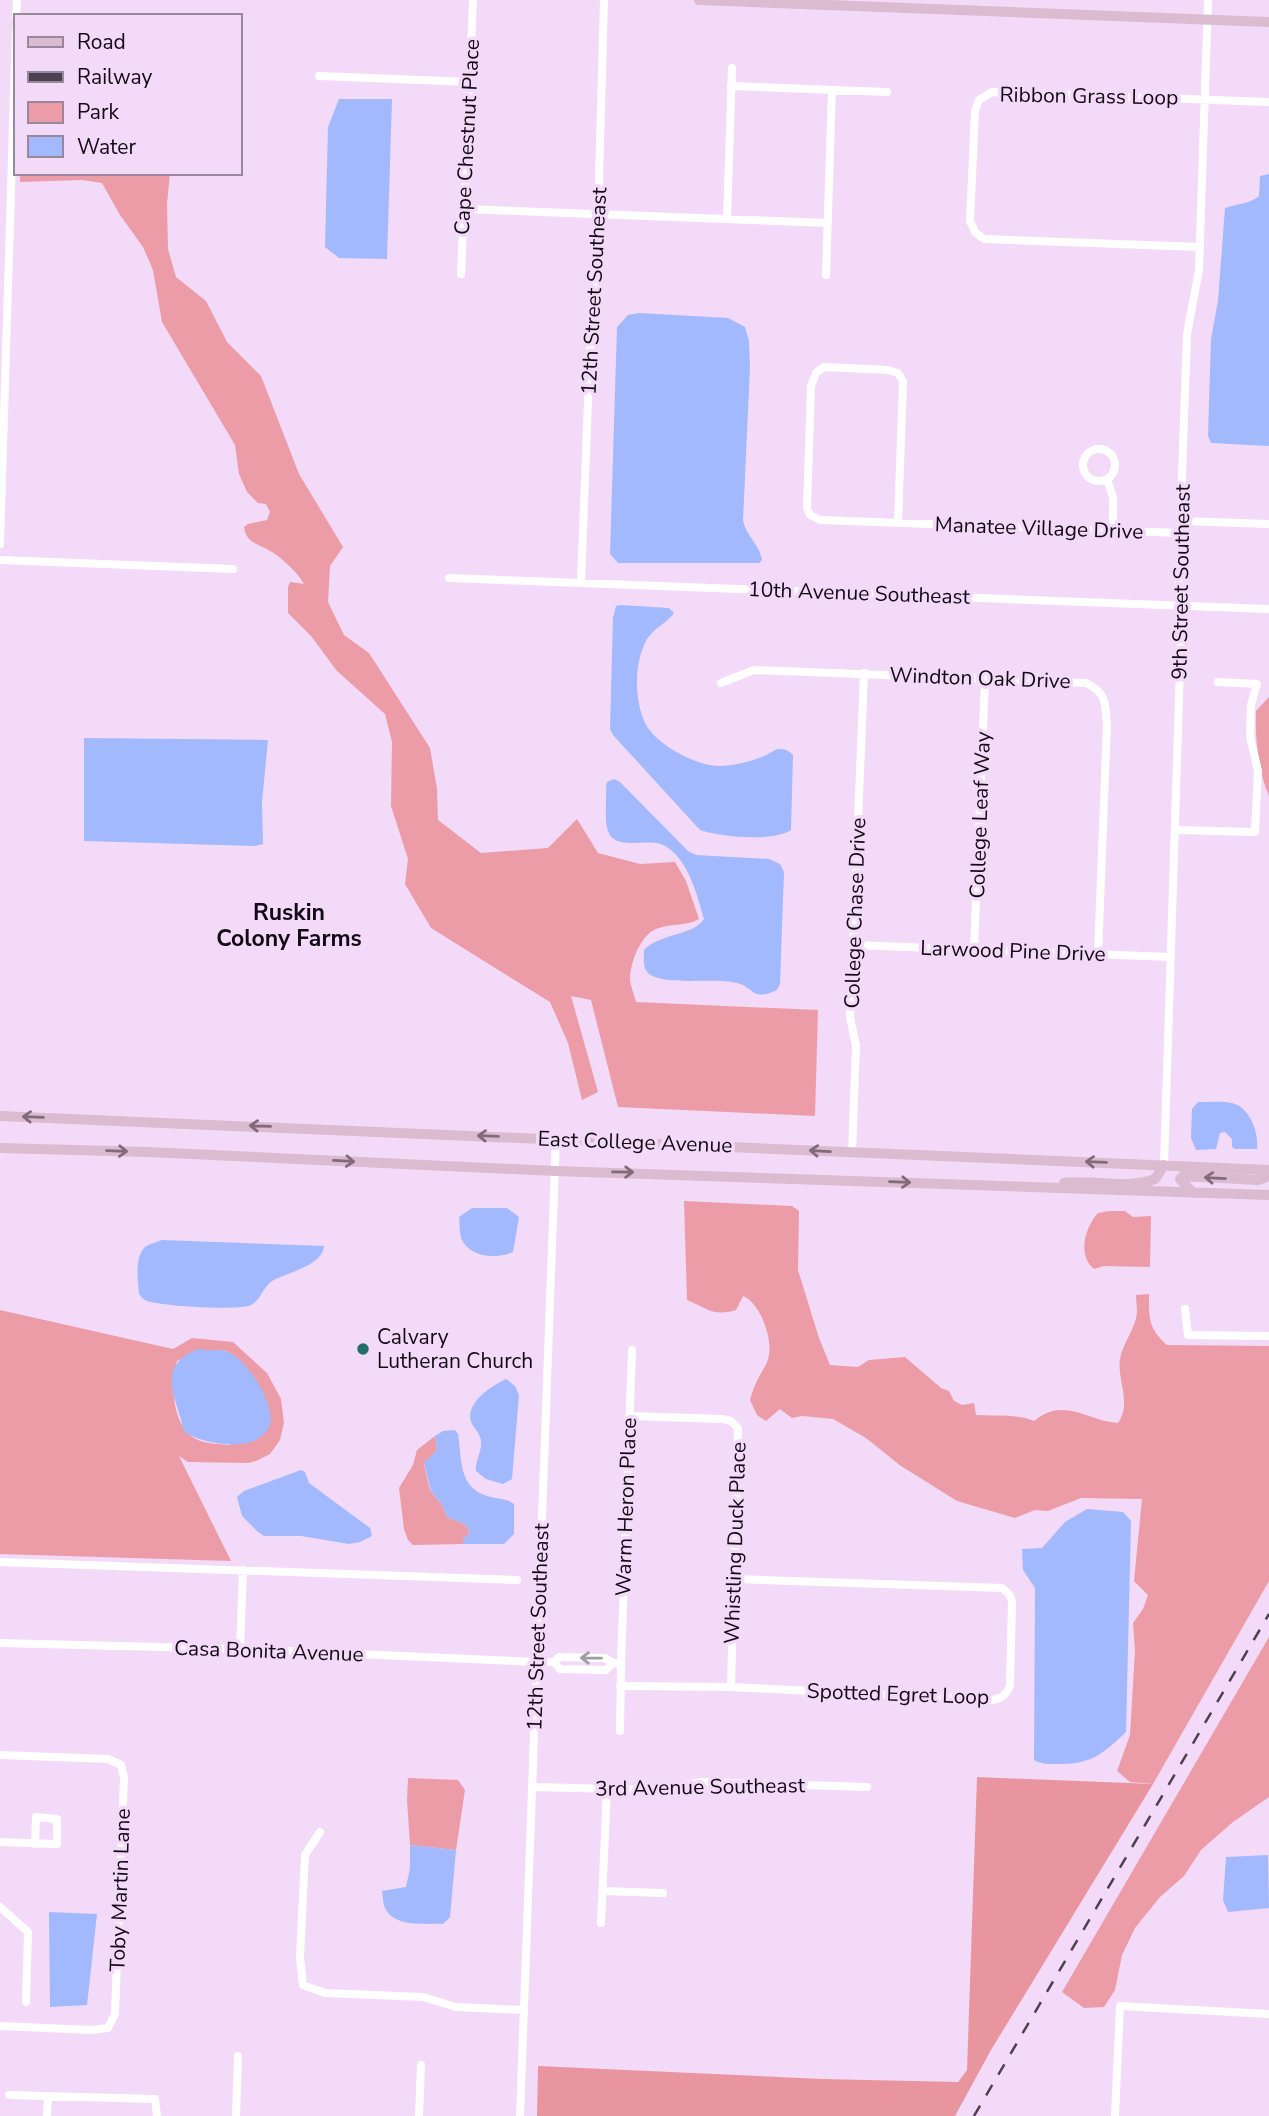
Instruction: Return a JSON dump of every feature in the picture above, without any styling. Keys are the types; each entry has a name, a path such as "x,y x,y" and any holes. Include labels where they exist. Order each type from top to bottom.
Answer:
{"main road":[{"path":"699,0 1269,22"},
{"name":"East College Avenue","path":"0,1116 1269,1170"},
{"name":"East College Avenue","path":"0,1148 148,1152 555,1171 1269,1195"},
{"path":"1040,1187 1080,1181 1141,1184 1155,1179 1164,1165 1193,1193"},
{"path":"1180,1179 1258,1180 1269,1176"}],"street":[{"name":"Cape Chestnut Place","path":"461,274 473,0"},
{"name":"12th Street Southeast","path":"580,583 591,323 596,287 604,0"},
{"name":"9th Street Southeast","path":"1164,1165 1176,830 1182,605 1178,586 1187,334 1199,270 1208,0"},
{"path":"727,219 732,68"},
{"path":"319,76 470,82"},
{"path":"731,86 887,92"},
{"path":"826,275 832,90"},
{"name":"Ribbon Grass Loop","path":"1200,247 984,239 975,232 970,221 975,111 979,100 992,92 1269,102"},
{"path":"0,544 14,93"},
{"path":"464,209 828,223"},
{"name":"Manatee Village Drive","path":"898,523 903,381 898,373 888,370 824,367 816,373 811,386 807,508 810,515 820,520 898,523 1113,531 1180,533"},
{"path":"1107,479 1091,479 1084,471 1083,460 1089,452 1105,450 1113,457 1115,467 1107,479 1112,498 1113,531"},
{"path":"1180,521 1269,524"},
{"path":"0,560 233,569"},
{"name":"10th Avenue Southeast","path":"449,578 1269,609"},
{"name":"Windton Oak Drive","path":"721,683 754,670 1086,683 1098,689 1104,697 1107,725 1098,954"},
{"name":"College Chase Drive","path":"852,1153 856,1046 850,1017 864,673"},
{"name":"College Leaf Way","path":"974,949 985,680"},
{"path":"1176,830 1255,832 1258,771 1251,726 1251,705 1257,684 1218,682"},
{"name":"Larwood Pine Drive","path":"854,945 1171,957"},
{"name":"12th Street Southeast","path":"520,2116 556,1138"},
{"path":"1185,1309 1188,1335 1269,1336"},
{"name":"Warm Heron Place","path":"620,1731 617,1663 632,1350"},
{"name":"Whistling Duck Place","path":"629,1416 722,1419 731,1421 738,1428 731,1687"},
{"path":"0,1562 517,1580"},
{"path":"240,1649 243,1570"},
{"name":"Spotted Egret Loop","path":"620,1686 731,1687 991,1700 999,1699 1007,1693 1010,1686 1012,1601 1002,1588 734,1579"},
{"name":"Casa Bonita Avenue","path":"0,1643 240,1649 554,1662 560,1669 606,1670 617,1663"},
{"name":"Toby Martin Lane","path":"0,1755 108,1759 121,1765 124,1777 116,2014 108,2028 92,2030 0,2026"},
{"name":"3rd Avenue Southeast","path":"533,1787 655,1790 702,1782 867,1787"},
{"path":"601,1923 607,1788"},
{"path":"0,1842 57,1844 57,1819 36,1817 35,1843"},
{"path":"320,1832 306,1855 300,1957 303,1985 325,1993 423,1997 456,2007 524,2010"},
{"path":"603,1891 663,1893"},
{"path":"0,1907 28,1932 26,2002"},
{"path":"1115,2116 1120,2006 1269,2014"},
{"path":"236,2116 238,2056"},
{"path":"419,2116 421,2065"},
{"path":"9,2095 155,2099 157,2116"},
{"path":"47,2116 48,2097"}],"green space":[{"path":"20,175 170,175 168,249 176,277 206,301 227,342 261,376 299,474 343,547 330,566 328,602 344,635 369,653 430,748 437,789 438,820 481,853 548,848 577,819 598,853 640,864 675,862 686,881 699,919 661,927 645,938 634,958 630,973 636,1002 818,1010 815,1116 618,1107 591,1000 571,996 598,1092 582,1100 568,1043 550,1002 431,928 405,884 408,859 391,806 392,742 385,714 337,671 311,636 288,613 290,582 304,584 298,576 290,566 245,533 244,527 267,520 270,512 266,504 258,503 247,492 239,474 235,445 162,322 153,270 143,247 120,215 102,183 82,180 20,182"},
{"path":"1269,697 1269,796 1260,766 1256,711"},
{"path":"684,1201 792,1206 799,1211 798,1270 830,1365 858,1367 869,1360 905,1357 941,1388 949,1391 954,1401 962,1405 974,1403 976,1415 1014,1416 1034,1421 1055,1410 1066,1410 1118,1423 1124,1407 1120,1359 1136,1318 1136,1295 1149,1294 1153,1328 1167,1345 1269,1346 1269,1581 1153,1784 1130,1782 1117,1771 1130,1735 1135,1650 1133,1623 1143,1609 1148,1595 1134,1581 1142,1499 1081,1498 1048,1511 1035,1510 1015,1518 957,1501 901,1466 866,1438 833,1419 802,1416 792,1418 780,1409 766,1421 757,1415 750,1400 768,1359 769,1343 764,1324 755,1306 743,1296 736,1310 721,1313 687,1300"},
{"path":"1125,1211 1133,1217 1151,1216 1150,1267 1104,1266 1094,1269 1089,1263 1084,1249 1087,1233 1098,1213"},
{"path":"0,1310 173,1349 192,1338 233,1342 267,1373 281,1399 284,1423 280,1440 270,1454 248,1463 188,1462 179,1456 231,1561 0,1554","holes":["202,1350 227,1351 230,1445 204,1442 188,1433 178,1415 174,1392 177,1361"]},
{"path":"435,1436 437,1450 424,1464 430,1490 442,1505 447,1517 466,1525 470,1533 463,1539 463,1544 413,1545 404,1529 399,1488 413,1465 417,1450"},
{"path":"1269,1637 1269,1797 1233,1822 1201,1850 1184,1876 1160,1897 1135,1928 1122,1955 1115,1990 1104,2007 1084,2008 1062,1992"},
{"path":"408,1778 458,1780 465,1790 456,1850 410,1845"}],"shaded area":[{"path":"977,1777 1153,1784 991,2050 955,2116 537,2116 538,2066 822,2079 958,2082 967,2070"}],"water":[{"path":"339,99 392,99 387,259 339,258 325,247 328,127"},
{"path":"1269,174 1269,446 1211,443 1208,436 1211,339 1218,301 1225,208 1259,196 1260,176"},
{"path":"639,313 728,318 745,327 749,341 750,367 743,520 761,555 762,560 759,563 618,563 610,554 617,327 628,315"},
{"path":"616,606 669,608 674,613 650,635 640,658 637,692 641,713 650,731 666,746 708,765 741,763 779,749 790,752 793,755 791,830 772,836 747,837 700,830 613,735 610,729 613,618"},
{"path":"84,738 268,740 262,802 263,844 255,846 84,841"},
{"path":"614,779 688,851 696,855 769,859 780,864 784,872 780,984 777,990 763,995 728,981 669,980 648,973 644,964 644,950 659,940 692,929 704,919 690,877 672,851 657,843 617,841 608,831 606,787 607,782"},
{"path":"1198,1102 1238,1105 1252,1121 1257,1149 1235,1149 1232,1147 1232,1139 1225,1132 1220,1133 1216,1149 1196,1150 1191,1138 1192,1109"},
{"path":"472,1208 507,1208 519,1217 513,1252 492,1256 478,1254 466,1246 461,1237 459,1217"},
{"path":"162,1240 324,1246 317,1259 272,1281 251,1305 231,1308 199,1307 155,1303 139,1294 139,1257 145,1247"},
{"path":"198,1349 225,1351 242,1362 251,1372 265,1395 271,1418 269,1427 262,1436 242,1444 230,1444 204,1440 184,1432 174,1396 172,1374 184,1356"},
{"path":"506,1379 515,1386 519,1395 512,1479 503,1484 486,1479 476,1471 481,1441 470,1417 471,1410 480,1397"},
{"path":"455,1430 458,1434 463,1471 471,1486 487,1496 514,1504 514,1534 504,1544 463,1544 463,1539 470,1533 466,1525 447,1517 431,1491 424,1463 437,1450 435,1436 443,1431"},
{"path":"301,1470 305,1472 309,1483 370,1528 372,1536 349,1544 301,1536 264,1536 242,1516 237,1497 244,1491"},
{"path":"1087,1509 1123,1512 1131,1521 1126,1732 1090,1759 1073,1763 1044,1763 1034,1760 1035,1588 1023,1570 1022,1549 1042,1548 1065,1522"},
{"path":"410,1845 456,1850 450,1917 443,1924 403,1922 385,1908 382,1891 406,1887 410,1868"},
{"path":"1268,1855 1269,1908 1228,1912 1223,1900 1226,1857"},
{"path":"49,1912 97,1914 87,2005 50,2007"}],"railway":[{"path":"974,2116 1269,1614"}],"place":[{"name":"Calvary Lutheran Church","path":"363,1349"}],"district":[{"name":"Ruskin Colony Farms","path":"289,925"}]}
